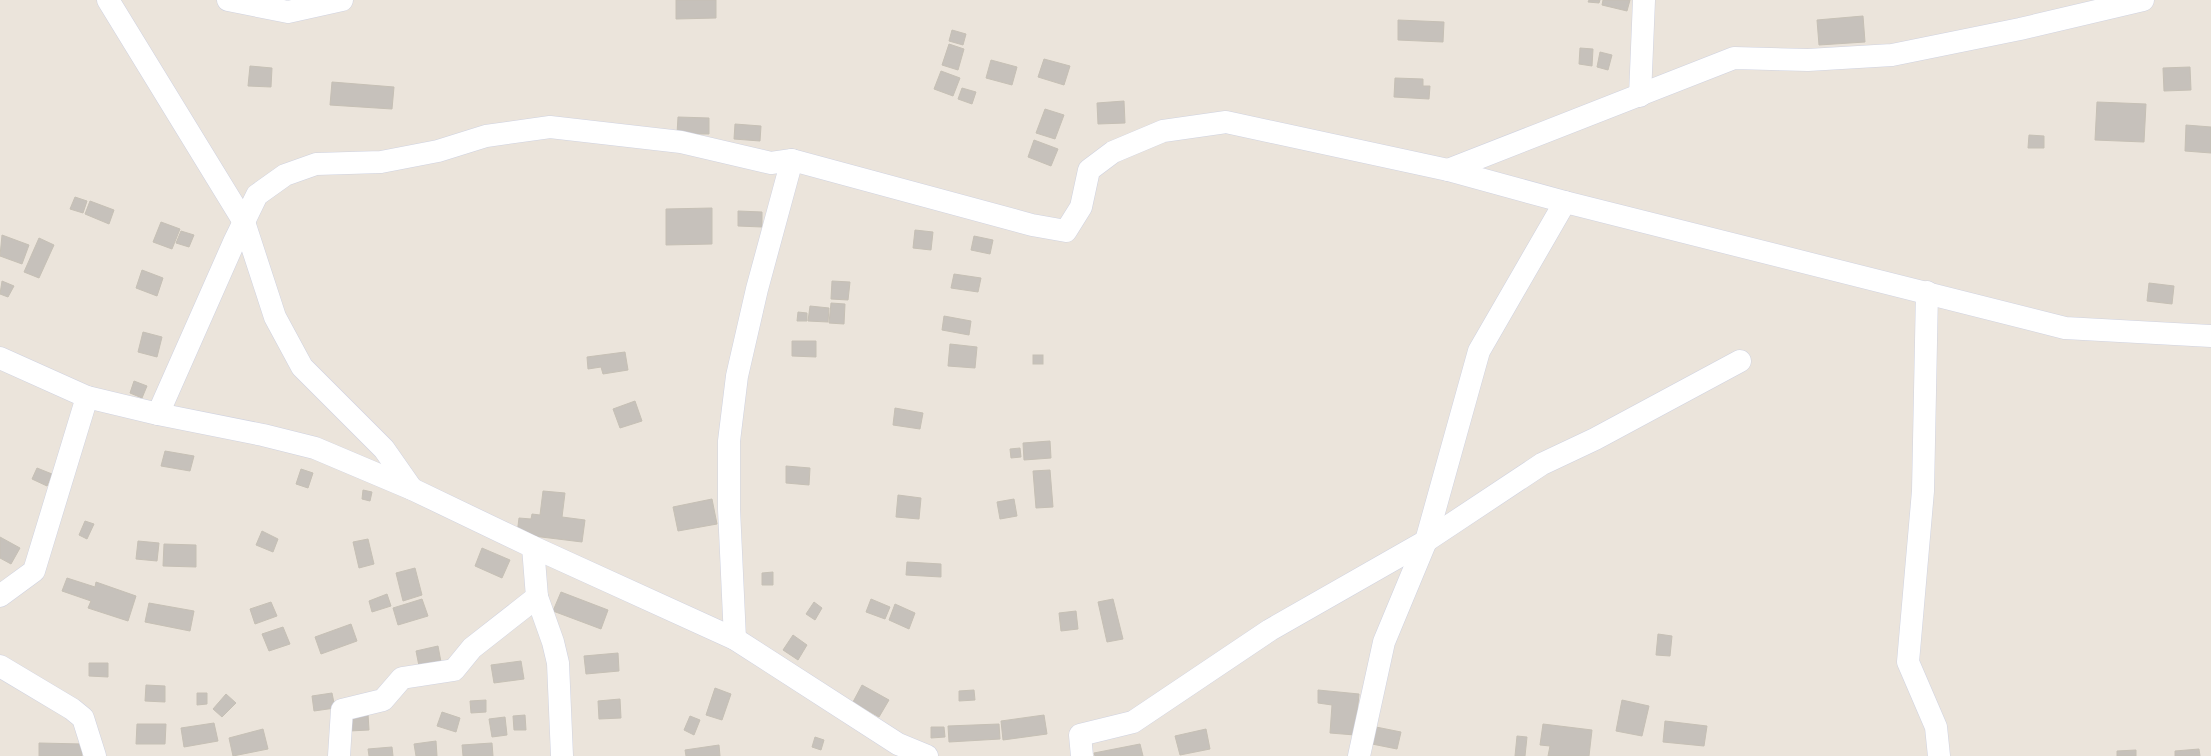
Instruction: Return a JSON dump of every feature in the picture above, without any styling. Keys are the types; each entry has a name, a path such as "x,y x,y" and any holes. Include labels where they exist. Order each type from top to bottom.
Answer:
{"street":[{"path":"108,0 244,222 275,317 302,367 384,449 412,488"},
{"path":"228,0 288,12 342,0"},
{"path":"1640,96 1644,0"},
{"path":"1448,170 1734,58 1808,60 1892,55 2020,29 2143,0"},
{"path":"158,414 257,195 285,176 316,164 381,162 438,151 486,136 550,127 681,142 771,163 792,160 1032,225 1066,231 1081,207 1089,170 1113,152 1163,131 1226,122 1448,170 1564,202 1927,292 2065,328 2211,336"},
{"path":"735,639 728,508 729,441 737,376 757,289 792,160"},
{"path":"1359,756 1384,642 1426,541 1479,351 1564,202"},
{"path":"1927,292 1923,491 1908,662 1936,727 1939,756"},
{"path":"0,358 87,397 158,414 263,435 315,448 412,488 532,547 735,639 898,744 927,756"},
{"path":"1082,756 1080,735 1133,722 1270,630 1426,541 1542,464 1595,439 1740,361"},
{"path":"0,596 34,570 87,397"},
{"path":"532,547 537,597 553,642 558,663 562,756"},
{"path":"339,756 342,710 383,700 402,678 454,670 472,648 537,597"},
{"path":"0,666 72,708 83,718 95,756"}],"building":[{"path":"676,0 716,0 716,18 676,19"},
{"path":"1589,0 1600,0 1599,3 1588,2"},
{"path":"1603,0 1630,0 1627,11 1602,5"},
{"path":"1863,16 1865,42 1819,45 1817,20"},
{"path":"1398,20 1444,22 1443,42 1398,40"},
{"path":"952,30 966,34 963,45 949,41"},
{"path":"949,44 964,49 958,70 942,65"},
{"path":"1580,48 1593,49 1592,66 1579,64"},
{"path":"1600,52 1612,55 1608,70 1597,67"},
{"path":"1044,59 1070,66 1064,85 1038,77"},
{"path":"991,60 1017,67 1012,85 986,78"},
{"path":"250,66 272,68 271,87 248,86"},
{"path":"2190,67 2191,90 2164,91 2163,68"},
{"path":"941,71 960,78 953,96 934,89"},
{"path":"1395,78 1423,79 1423,86 1430,86 1429,99 1394,97"},
{"path":"332,82 394,87 392,109 330,105"},
{"path":"962,88 976,92 972,104 958,99"},
{"path":"1124,101 1125,123 1098,124 1097,103"},
{"path":"2097,102 2146,104 2144,142 2095,140"},
{"path":"1045,109 1064,115 1055,139 1036,133"},
{"path":"678,117 709,118 709,134 677,134"},
{"path":"735,124 761,126 760,141 734,139"},
{"path":"2186,125 2211,127 2211,153 2185,151"},
{"path":"2029,135 2044,136 2044,148 2028,148"},
{"path":"1034,140 1058,149 1051,166 1028,157"},
{"path":"75,197 87,201 83,213 70,209"},
{"path":"90,201 114,210 109,224 85,214"},
{"path":"712,208 712,244 666,245 666,209"},
{"path":"738,211 762,212 762,227 738,226"},
{"path":"161,222 180,229 172,249 153,242"},
{"path":"915,230 933,232 931,250 913,248"},
{"path":"181,231 194,235 189,247 176,243"},
{"path":"2,235 29,245 22,264 0,256"},
{"path":"974,236 993,240 990,254 971,250"},
{"path":"39,238 54,245 39,278 24,272"},
{"path":"142,270 163,278 157,296 136,288"},
{"path":"954,274 981,278 978,292 951,288"},
{"path":"2,281 14,286 8,297 0,294"},
{"path":"832,281 850,282 848,300 831,299"},
{"path":"2149,283 2174,286 2172,304 2147,301"},
{"path":"831,303 845,304 844,324 829,323"},
{"path":"810,306 829,308 828,322 808,321"},
{"path":"798,312 807,313 807,321 797,321"},
{"path":"944,316 971,321 969,335 942,330"},
{"path":"143,332 162,337 157,357 138,352"},
{"path":"792,341 816,341 816,357 792,356"},
{"path":"950,344 977,347 975,368 948,366"},
{"path":"625,352 628,370 603,374 601,367 588,369 587,357"},
{"path":"1033,355 1043,355 1043,364 1033,364"},
{"path":"134,381 147,386 142,398 130,393"},
{"path":"635,401 642,421 620,428 613,409"},
{"path":"895,408 923,413 920,429 893,425"},
{"path":"1050,441 1051,458 1024,460 1023,443"},
{"path":"1020,448 1021,457 1011,458 1010,449"},
{"path":"165,451 194,456 190,471 161,466"},
{"path":"786,466 810,468 809,485 786,483"},
{"path":"37,468 52,474 47,486 32,479"},
{"path":"301,469 313,473 308,488 296,484"},
{"path":"1050,470 1053,507 1036,508 1033,471"},
{"path":"363,490 372,492 370,501 362,499"},
{"path":"543,491 565,493 562,517 585,520 582,542 517,534 519,518 531,519 532,514 540,515"},
{"path":"898,495 921,498 919,519 896,517"},
{"path":"712,499 717,524 678,531 673,507"},
{"path":"1014,499 1017,516 1000,519 997,502"},
{"path":"85,521 94,524 87,539 79,535"},
{"path":"262,531 278,539 273,552 256,545"},
{"path":"0,537 20,548 11,564 0,558"},
{"path":"368,539 374,564 359,568 353,542"},
{"path":"138,541 159,543 157,561 136,559"},
{"path":"164,544 196,545 196,567 163,566"},
{"path":"482,548 510,560 502,578 475,566"},
{"path":"907,562 941,564 941,577 906,575"},
{"path":"415,568 422,595 403,601 396,573"},
{"path":"773,572 773,585 762,585 762,573"},
{"path":"67,578 95,587 96,582 136,596 128,621 88,608 91,601 62,591"},
{"path":"561,592 608,610 601,629 553,611"},
{"path":"387,594 391,606 372,612 369,601"},
{"path":"422,599 428,616 398,625 393,608"},
{"path":"871,599 890,607 885,619 866,612"},
{"path":"1113,599 1123,639 1107,642 1098,602"},
{"path":"271,602 277,616 255,624 250,609"},
{"path":"814,602 822,608 815,620 806,614"},
{"path":"149,603 194,611 190,631 145,622"},
{"path":"895,604 915,613 909,629 889,620"},
{"path":"1076,611 1078,629 1061,631 1059,613"},
{"path":"351,624 357,641 321,654 315,637"},
{"path":"283,627 290,644 269,651 262,634"},
{"path":"1658,634 1672,636 1670,656 1656,655"},
{"path":"793,635 807,645 798,660 783,650"},
{"path":"438,646 441,662 419,666 416,651"},
{"path":"618,653 619,671 586,674 584,656"},
{"path":"521,661 524,679 494,683 491,665"},
{"path":"89,663 108,663 108,677 89,676"},
{"path":"146,685 165,686 165,702 145,701"},
{"path":"862,685 889,700 879,717 853,702"},
{"path":"715,688 731,694 722,720 706,715"},
{"path":"974,690 975,700 959,701 959,691"},
{"path":"1318,690 1359,694 1355,735 1330,733 1332,705 1318,703"},
{"path":"197,693 207,693 207,704 197,705"},
{"path":"332,693 335,708 314,711 312,696"},
{"path":"226,694 236,703 222,717 213,709"},
{"path":"620,699 621,718 599,719 598,701"},
{"path":"486,700 486,712 471,713 470,701"},
{"path":"1622,700 1649,706 1642,736 1616,731"},
{"path":"442,712 460,718 456,732 437,726"},
{"path":"368,714 369,730 349,731 348,716"},
{"path":"525,715 526,730 514,730 513,716"},
{"path":"1044,715 1047,734 1003,740 1001,721"},
{"path":"690,716 700,720 694,735 684,730"},
{"path":"505,717 507,735 492,737 489,719"},
{"path":"1665,721 1707,726 1704,746 1663,742"},
{"path":"214,723 218,741 184,747 181,728"},
{"path":"137,724 166,724 165,744 136,744"},
{"path":"999,724 1000,739 949,742 948,726"},
{"path":"1543,724 1592,730 1589,756 1548,756 1550,746 1540,745"},
{"path":"1371,726 1401,732 1397,749 1367,743"},
{"path":"931,727 944,727 945,737 931,738"},
{"path":"263,729 268,749 233,756 229,738"},
{"path":"1206,729 1210,749 1180,755 1175,736"},
{"path":"1517,736 1527,737 1525,756 1515,756"},
{"path":"815,737 824,740 821,750 812,747"},
{"path":"436,741 437,756 416,756 414,744"},
{"path":"39,743 82,744 82,756 39,756"},
{"path":"492,743 493,756 463,756 462,745"},
{"path":"1140,744 1143,756 1095,756 1094,753"},
{"path":"719,745 720,756 686,756 685,750"},
{"path":"392,747 393,756 369,756 368,749"},
{"path":"2199,749 2200,756 2175,756 2175,751"},
{"path":"2136,750 2136,756 2117,756 2117,751"}]}
